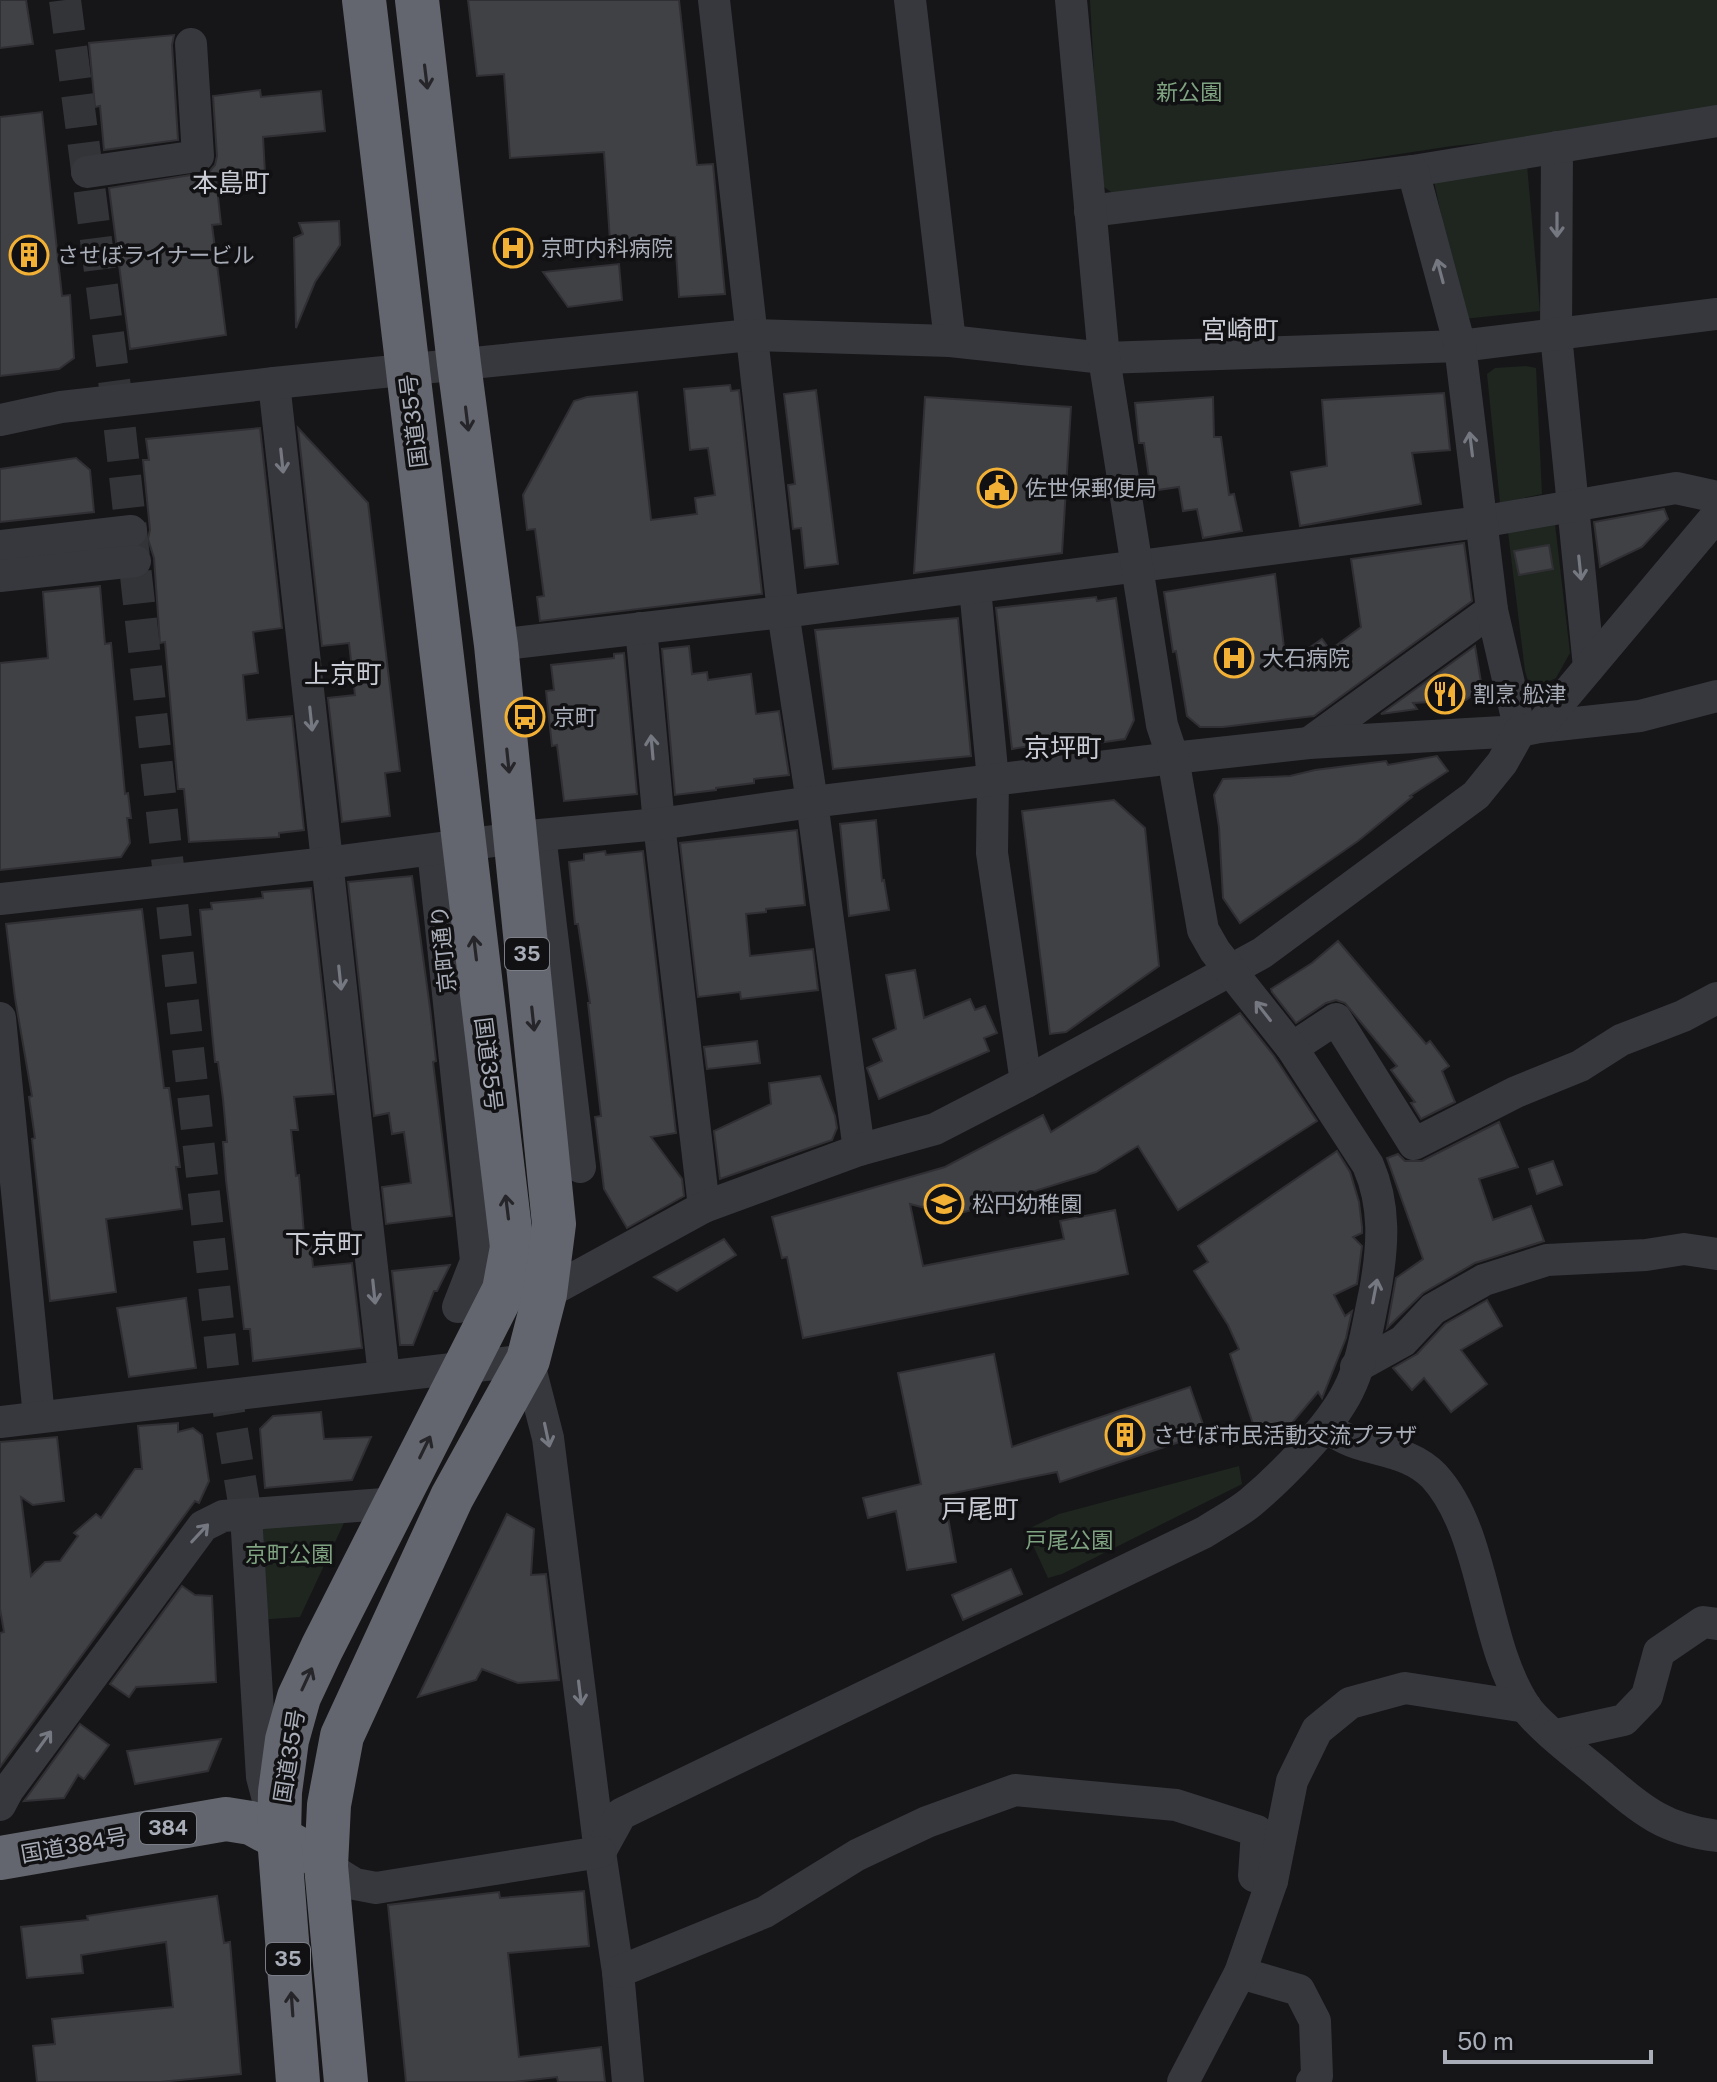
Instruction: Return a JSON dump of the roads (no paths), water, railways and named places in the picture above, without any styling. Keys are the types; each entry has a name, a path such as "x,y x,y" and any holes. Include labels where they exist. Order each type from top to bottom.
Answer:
{"highway":[{"name":"国道35号","path":"346,2082 326,1866 329,1805 342,1736 452,1497 528,1360 525,1292 512,1247 448,848 407,369 364,0"},
{"name":"国道35号","path":"298,2082 279,1837 280,1792 287,1740 299,1697 463,1369 525,1292 554,1224 528,837 496,645 459,364 417,0"},
{"name":"国道384号","path":"0,1858 226,1819 251,1823 326,1866"}],"street":[{"path":"714,0 783,612 859,1150"},
{"path":"910,0 950,341"},
{"path":"600,1852 621,1814 1205,1532 1250,1503 1325,1427 1348,1391 1369,1319 1380,1259 1382,1213 1377,1186 1368,1165 1292,1048 1215,951 1203,930 1173,758 1162,725 1104,358 1071,0"},
{"path":"87,172 198,156 191,44"},
{"path":"1090,211 1413,171 1717,121"},
{"path":"1557,147 1556,335 1589,667"},
{"path":"1413,171 1460,346 1492,610 1530,729"},
{"path":"0,420 61,407 751,335 950,341 1104,358 1460,346 1717,314"},
{"path":"274,383 384,1376"},
{"path":"496,645 975,588 1480,522 1676,488 1717,497"},
{"path":"525,1292 704,1207 859,1150 935,1129 1262,953 1476,795 1717,515"},
{"path":"0,546 133,546 0,576"},
{"path":"975,588 993,780 992,853 1026,1082"},
{"path":"1309,743 1492,610"},
{"path":"641,628 659,824 704,1207"},
{"path":"0,899 659,824 1173,758 1309,743 1530,729 1640,716 1717,696"},
{"path":"528,837 580,1167"},
{"name":"京町通り","path":"448,848 476,1261 458,1307"},
{"path":"1292,1048 1336,1019 1414,1144 1516,1092 1580,1066 1621,1040 1683,1016 1717,998"},
{"path":"0,1018 39,1417"},
{"path":"1356,1367 1403,1341 1433,1309 1484,1280 1547,1260 1646,1255 1684,1249 1717,1254"},
{"path":"0,1422 528,1360 548,1438 618,1972 628,2082"},
{"path":"1325,1427 1355,1443 1407,1456 1432,1474 1453,1500 1501,1653 1526,1707 1642,1811 1685,1832 1717,1836"},
{"path":"0,1805 203,1526 223,1516 397,1503"},
{"path":"246,1515 262,1777 279,1837"},
{"path":"1556,1735 1624,1720 1647,1696 1659,1652 1703,1622 1717,1624"},
{"path":"1183,2082 1240,1973 1272,1881 1292,1781 1317,1730 1350,1703 1405,1688 1526,1707"},
{"path":"618,1972 765,1912 857,1855 927,1822 1015,1790 1176,1805 1257,1831 1254,1876 1272,1881"},
{"path":"326,1866 355,1884 376,1888 600,1852"},
{"path":"1240,1973 1299,1990 1315,2021 1317,2076 1312,2082"}],"tunnel":[{"path":"65,0 117,403 226,1394 246,1515"}],"place":[{"name":"京町内科病院","path":"513,248"},
{"name":"させぼライナービル","path":"29,255"},
{"name":"佐世保郵便局","path":"997,488"},
{"name":"大石病院","path":"1234,658"},
{"name":"割烹 舩津","path":"1445,694"},
{"name":"京町","path":"525,717"},
{"name":"松円幼稚園","path":"944,1204"},
{"name":"させぼ市民活動交流プラザ","path":"1125,1435"}],"district":[{"name":"本島町","path":"231,183"},
{"name":"宮崎町","path":"1240,330"},
{"name":"上京町","path":"343,674"},
{"name":"京坪町","path":"1063,748"},
{"name":"下京町","path":"324,1244"},
{"name":"戸尾町","path":"980,1509"}],"park label":[{"name":"新公園","path":"1189,92"},
{"name":"戸尾公園","path":"1069,1540"},
{"name":"京町公園","path":"289,1554"}]}
